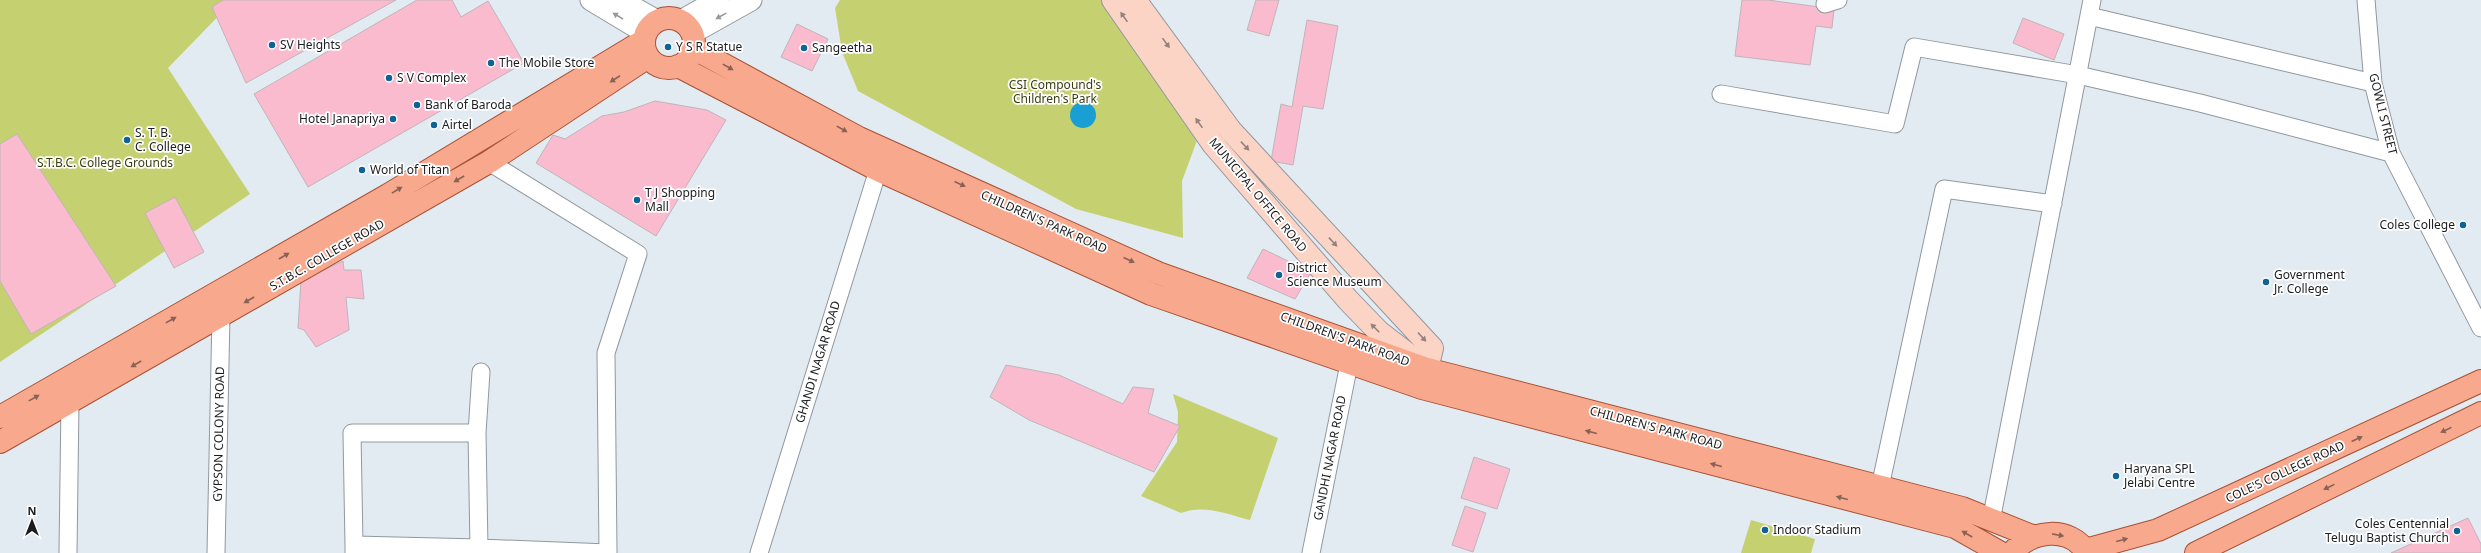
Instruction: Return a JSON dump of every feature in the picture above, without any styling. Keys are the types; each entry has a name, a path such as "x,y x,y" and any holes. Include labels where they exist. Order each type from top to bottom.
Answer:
{"main road":[{"name":"MUNICIPAL OFFICE ROAD","path":"1113,0 1219,150 1348,300 1425,378"},
{"name":"MUNICIPAL OFFICE ROAD","path":"1135,0 1231,131 1432,348 1425,378"},
{"path":"665,18 689,34 685,62 678,66 661,67 648,38 665,18"},
{"name":"CHILDREN'S PARK ROAD","path":"689,34 859,138 1158,273 1425,378 1955,527 2000,553"},
{"name":"S.T.B.C. COLLEGE ROAD","path":"0,442 489,162 648,38"},
{"name":"S.T.B.C. COLLEGE ROAD","path":"0,417 388,195 648,38"},
{"name":"CHILDREN'S PARK ROAD","path":"678,66 878,170 1151,294 1349,364 1425,378 1880,486 1962,508 1991,521 2032,536"},
{"name":"COLE'S COLLEGE ROAD","path":"2086,551 2158,530 2481,381"},
{"path":"2196,553 2481,413"},
{"path":"2012,553 2018,545 2032,536 2046,533 2060,534 2074,540 2086,551"}],"street":[{"path":"591,0 648,38"},
{"path":"620,0 648,38"},
{"path":"689,34 718,0"},
{"path":"689,34 751,0"},
{"name":"GOWLI STREET","path":"2366,0 2373,82 2391,153 2481,328"},
{"path":"1991,521 2090,8 2373,82"},
{"path":"1721,94 1895,124 1914,47 2078,75 2200,103 2391,153"},
{"path":"477,433 352,433 354,549 480,548 608,552 606,353 638,254 489,162"},
{"name":"GHANDI NAGAR ROAD","path":"759,553 878,170"},
{"path":"1880,486 1944,189 2053,204"},
{"name":"GYPSON COLONY ROAD","path":"216,553 221,315"},
{"name":"GANDHI NAGAR ROAD","path":"1311,553 1349,364"},
{"path":"480,548 477,433 481,372"},
{"path":"68,553 70,402"}],"green space":[{"name":"S.T.B.C. College Grounds","path":"0,0 234,0 168,68 250,194 0,362"},
{"name":"CSI Compound's Children's Park","path":"840,0 1103,0 1199,135 1182,181 1183,238 1076,209 858,91 842,52 835,8"},
{"path":"1173,394 1278,438 1250,520 1216,511 1198,509 1181,513 1141,496 1177,442 1178,412"},
{"name":"Indoor Stadium","path":"1751,520 1815,539 1811,553 1741,553"}],"water":[{"path":"1083,102 1092,106 1096,115 1092,124 1083,128 1074,124 1070,115 1074,106"}],"building":[{"name":"SV Heights","path":"223,0 396,0 246,83 212,7"},
{"name":"S V Complex","path":"417,0 452,0 461,17 488,1 524,63 308,187 254,94"},
{"path":"1256,0 1279,0 1269,36 1247,30"},
{"path":"1742,0 1768,0 1834,9 1832,28 1816,26 1810,65 1735,56"},
{"path":"2023,18 2064,34 2054,60 2013,43"},
{"path":"1307,20 1338,26 1323,109 1303,106 1293,165 1271,161 1281,104 1292,107"},
{"name":"Sangeetha","path":"797,24 828,39 812,71 781,57"},
{"name":"T J Shopping Mall","path":"655,101 707,110 726,120 656,236 536,163 553,135 565,139 602,116 624,112"},
{"path":"17,134 116,286 31,334 0,281 0,144"},
{"path":"175,197 204,252 174,268 145,213"},
{"name":"District Science Museum","path":"1263,249 1311,272 1295,299 1247,278"},
{"path":"343,261 344,270 361,270 364,299 346,297 349,330 316,347 304,330 298,328 301,281"},
{"path":"1006,365 1059,375 1123,404 1133,387 1154,389 1148,413 1180,426 1154,472 1029,420 990,397"},
{"path":"1474,457 1510,469 1497,509 1461,498"},
{"path":"1465,506 1486,513 1473,552 1452,545"},
{"name":"Coles Centennial Telugu Baptist Church","path":"2468,518 2481,544 2481,553 2391,553"}],"place":[{"name":"SV Heights","path":"272,45"},
{"name":"Y S R Statue","path":"668,47"},
{"name":"Sangeetha","path":"804,48"},
{"name":"The Mobile Store","path":"491,63"},
{"name":"S V Complex","path":"389,78"},
{"name":"Bank of Baroda","path":"417,105"},
{"name":"Hotel Janapriya","path":"393,119"},
{"name":"Airtel","path":"434,125"},
{"name":"S. T. B. C. College","path":"127,140"},
{"name":"World of Titan","path":"362,170"},
{"name":"T J Shopping Mall","path":"637,200"},
{"name":"Coles College","path":"2463,225"},
{"name":"District Science Museum","path":"1279,275"},
{"name":"Government Jr. College","path":"2266,282"},
{"name":"Haryana SPL Jelabi Centre","path":"2116,476"},
{"name":"Indoor Stadium","path":"1765,530"},
{"name":"Coles Centennial Telugu Baptist Church","path":"2457,531"}]}
